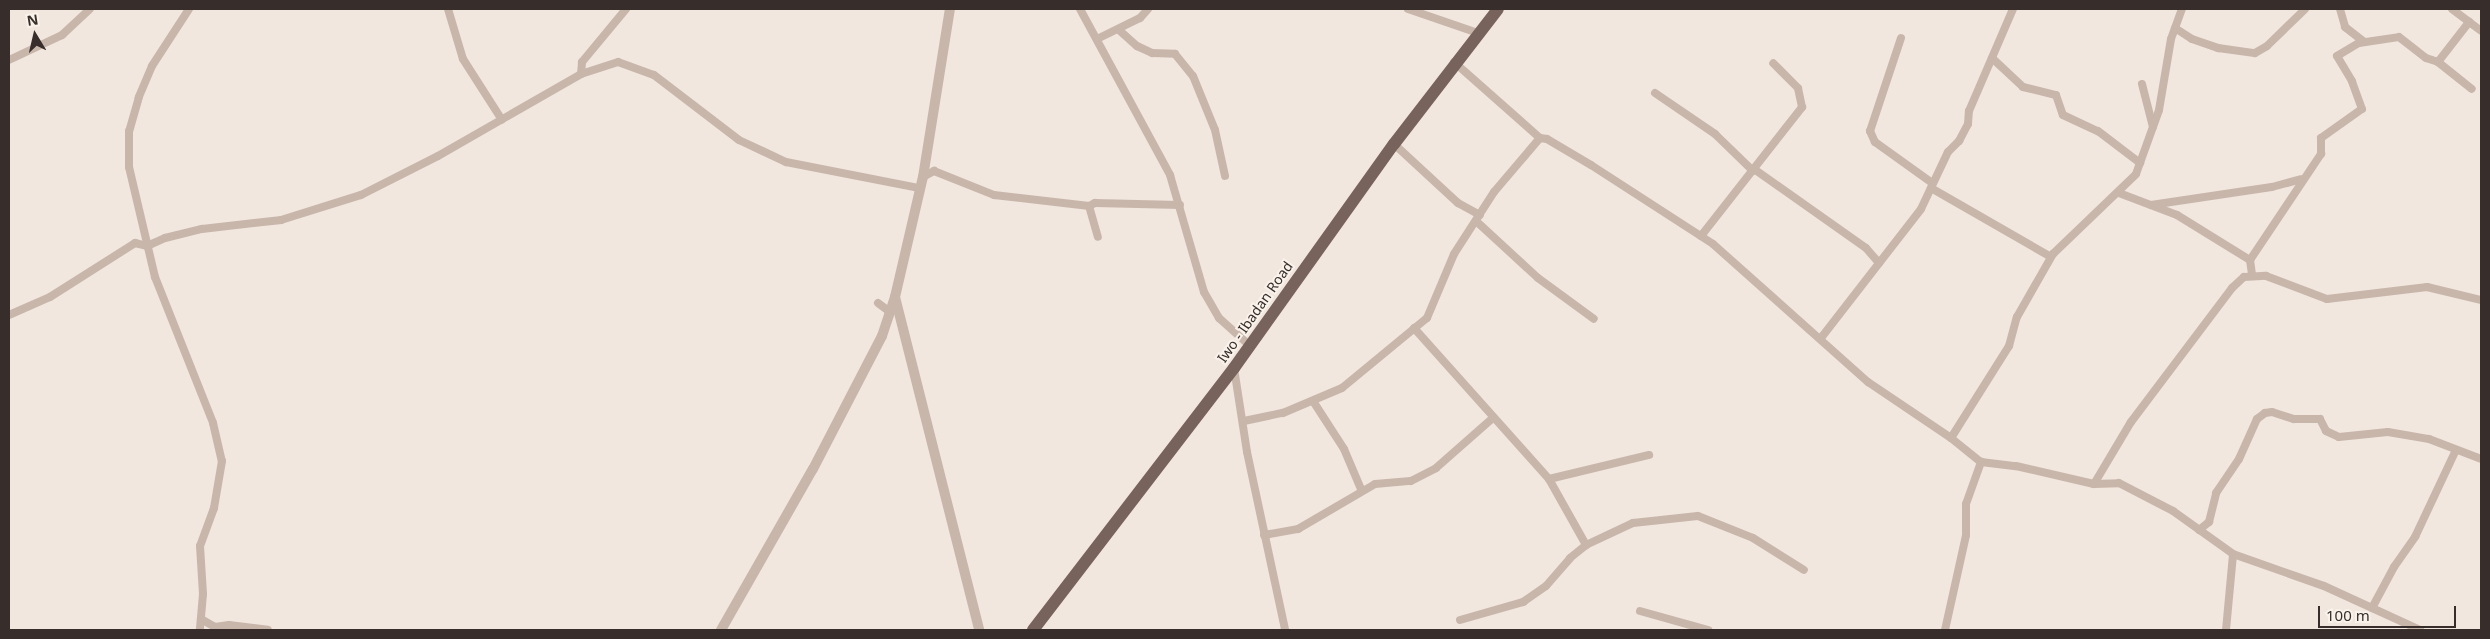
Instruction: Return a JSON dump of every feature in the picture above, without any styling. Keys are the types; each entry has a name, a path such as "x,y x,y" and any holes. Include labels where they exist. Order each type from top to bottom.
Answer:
{"main road":[{"name":"Iwo - Ibadan Road","path":"1033,630 1234,368 1248,344 1454,62 1481,34 1498,9"}],"street":[{"path":"9,60 62,35 90,9"},
{"path":"189,9 152,66 129,130 129,167 147,246 165,306 213,423 222,461 216,500 200,546 200,630"},
{"path":"448,9 463,59 502,120"},
{"path":"581,74 582,62 626,9"},
{"path":"721,630 831,436 882,336 895,297 923,176 950,9"},
{"path":"1080,9 1170,175 1204,292 1219,318 1248,344"},
{"path":"1097,39 1120,30 1140,18 1148,9"},
{"path":"1408,9 1481,34"},
{"path":"1821,338 1920,209 1968,124 1969,111 2013,9"},
{"path":"1951,438 2009,346 2017,317 2051,257 2130,183 2153,127 2175,28 2182,9"},
{"path":"2175,28 2192,39 2218,48 2255,53 2268,46 2305,9"},
{"path":"2340,9 2345,27 2364,42"},
{"path":"2452,9 2481,31"},
{"path":"2438,62 2469,22"},
{"path":"1120,30 1137,46 1152,53 1175,54 1193,76 1214,130 1225,176"},
{"path":"1901,38 1870,131 1875,142 1932,185 2051,257"},
{"path":"2252,274 2250,260 2303,178 2321,154 2321,138 2362,109 2352,81 2336,56 2346,48 2364,42 2399,38 2426,58 2438,62 2472,89"},
{"path":"1992,58 2023,87 2056,95 2063,115 2098,131 2140,162"},
{"path":"9,315 50,297 135,243 147,246 165,238 202,229 281,220 362,196 502,120 581,74 618,62 638,67 674,88 739,140 786,162 919,188"},
{"path":"1454,62 1540,138 1547,139 1591,165 1701,236 1754,277 1792,316 1821,338 1868,382 1951,438 1981,462 2016,466 2094,484 2119,483 2144,493 2233,554 2324,586 2420,630"},
{"path":"1701,236 1802,107 1798,88 1773,64"},
{"path":"2142,84 2153,127"},
{"path":"1655,93 1721,139 1754,170 1866,248 1879,262"},
{"path":"1244,421 1283,413 1342,388 1427,318 1454,254 1494,192 1540,138"},
{"path":"1394,144 1478,218 1538,278 1594,319"},
{"path":"923,176 934,171 994,195 1089,206 1095,203 1180,206"},
{"path":"2151,205 2272,187 2303,178"},
{"path":"2118,193 2177,215 2250,260"},
{"path":"1089,206 1098,237"},
{"path":"2094,484 2131,422 2232,288 2252,274 2266,276 2327,299 2427,287 2481,300"},
{"path":"895,297 979,630"},
{"path":"878,302 890,312"},
{"path":"1414,328 1549,478 1586,545"},
{"path":"1234,368 1238,405 1244,421 1247,452 1286,630"},
{"path":"1313,401 1344,449 1362,489"},
{"path":"2200,530 2208,522 2216,493 2239,459 2256,419 2265,413 2272,412 2294,419 2320,419 2326,431 2339,437 2388,432 2429,439 2481,459"},
{"path":"1264,535 1298,529 1362,489 1375,484 1411,481 1436,468 1493,418"},
{"path":"2372,608 2394,567 2415,537 2456,450"},
{"path":"1549,478 1649,456"},
{"path":"1944,630 1950,618 1966,534 1966,504 1981,462"},
{"path":"1460,620 1523,602 1546,586 1570,558 1586,545 1632,523 1698,516 1752,538 1804,570"},
{"path":"2226,630 2233,554"},
{"path":"1640,611 1708,630"},
{"path":"201,619 215,627 229,625 268,630"}]}
